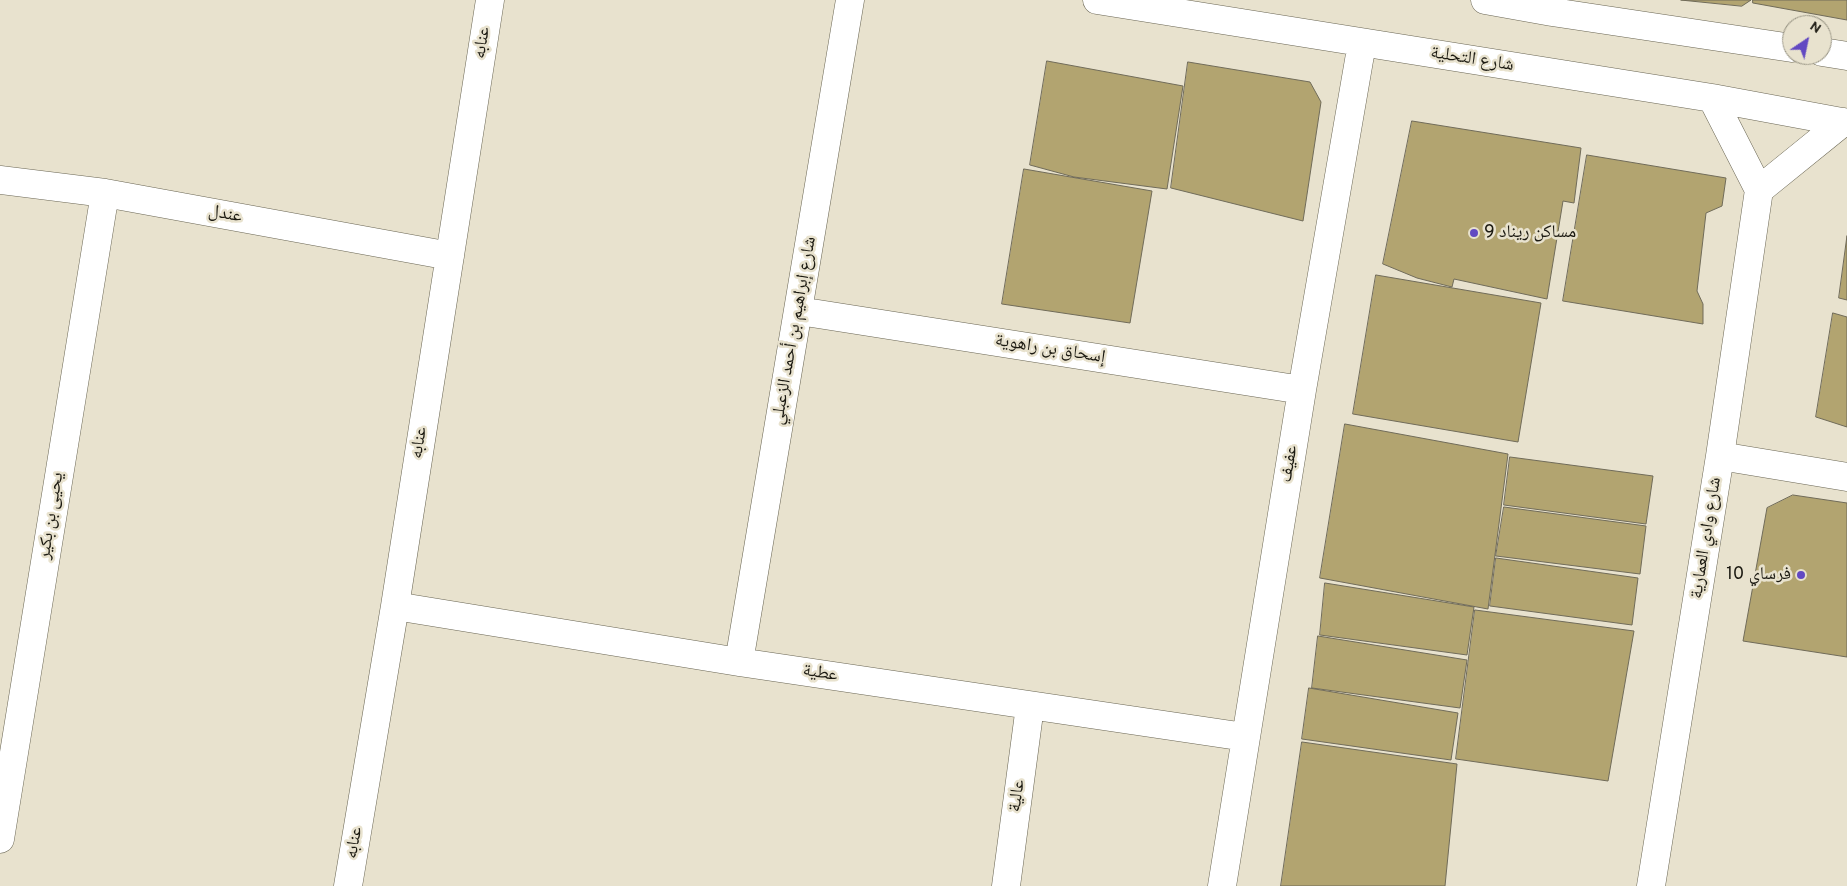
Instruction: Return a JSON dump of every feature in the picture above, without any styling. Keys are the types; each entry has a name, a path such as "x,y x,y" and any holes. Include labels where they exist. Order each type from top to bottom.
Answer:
{"street":[{"name":"عنابه","path":"348,886 395,606 490,0"},
{"name":"شارع إبراهيم بن أحمد الزعبلي","path":"739,662 850,0"},
{"name":"شارع التحلية","path":"1097,0 1712,98 1845,123"},
{"path":"1485,0 1553,6 1782,46"},
{"name":"عفيف","path":"1222,886 1302,390 1362,43"},
{"path":"1832,54 1847,56"},
{"path":"1712,98 1759,190 1845,123"},
{"name":"عندل","path":"0,180 105,193 450,256"},
{"name":"شارع وادي العمارية","path":"1651,886 1720,456 1759,190"},
{"name":"يحيى بن بكير","path":"0,839 105,193"},
{"name":"إسحاق بن راهوية","path":"799,311 1302,390"},
{"path":"1720,456 1847,477"},
{"name":"عطية","path":"395,606 739,662 1245,737"},
{"name":"عالية","path":"1006,886 1030,706"}],"building":[{"path":"1681,0 1751,0 1742,6"},
{"path":"1753,0 1847,0 1847,20 1832,17 1832,15 1819,15 1753,3"},
{"path":"1047,61 1183,86 1167,189 1074,177 1030,165"},
{"path":"1188,62 1310,82 1321,102 1303,221 1171,188"},
{"name":"مساكن ريناد 9","path":"1412,121 1581,148 1574,203 1563,201 1547,299 1454,279 1452,287 1417,278 1383,264"},
{"path":"1587,155 1726,178 1722,206 1706,213 1697,291 1703,304 1703,324 1563,301"},
{"path":"1024,169 1152,191 1130,323 1002,304"},
{"path":"1847,236 1847,300 1839,298"},
{"path":"1376,275 1541,303 1518,442 1353,414"},
{"path":"1833,313 1847,317 1847,427 1816,417"},
{"path":"1345,424 1508,454 1488,609 1320,578"},
{"path":"1510,457 1653,476 1646,524 1504,505"},
{"name":"فرساي 10","path":"1793,495 1847,503 1847,657 1743,641 1767,508"},
{"path":"1504,507 1646,526 1640,574 1496,556"},
{"path":"1496,558 1638,578 1632,625 1490,606"},
{"path":"1325,583 1474,607 1467,655 1320,635"},
{"path":"1475,610 1634,631 1608,781 1456,759"},
{"path":"1318,636 1467,660 1460,708 1312,688"},
{"path":"1309,688 1458,713 1451,760 1302,739"},
{"path":"1302,742 1457,764 1445,886 1281,886"}],"place":[{"name":"مساكن ريناد 9","path":"1474,233"},
{"name":"فرساي 10","path":"1801,575"}]}
